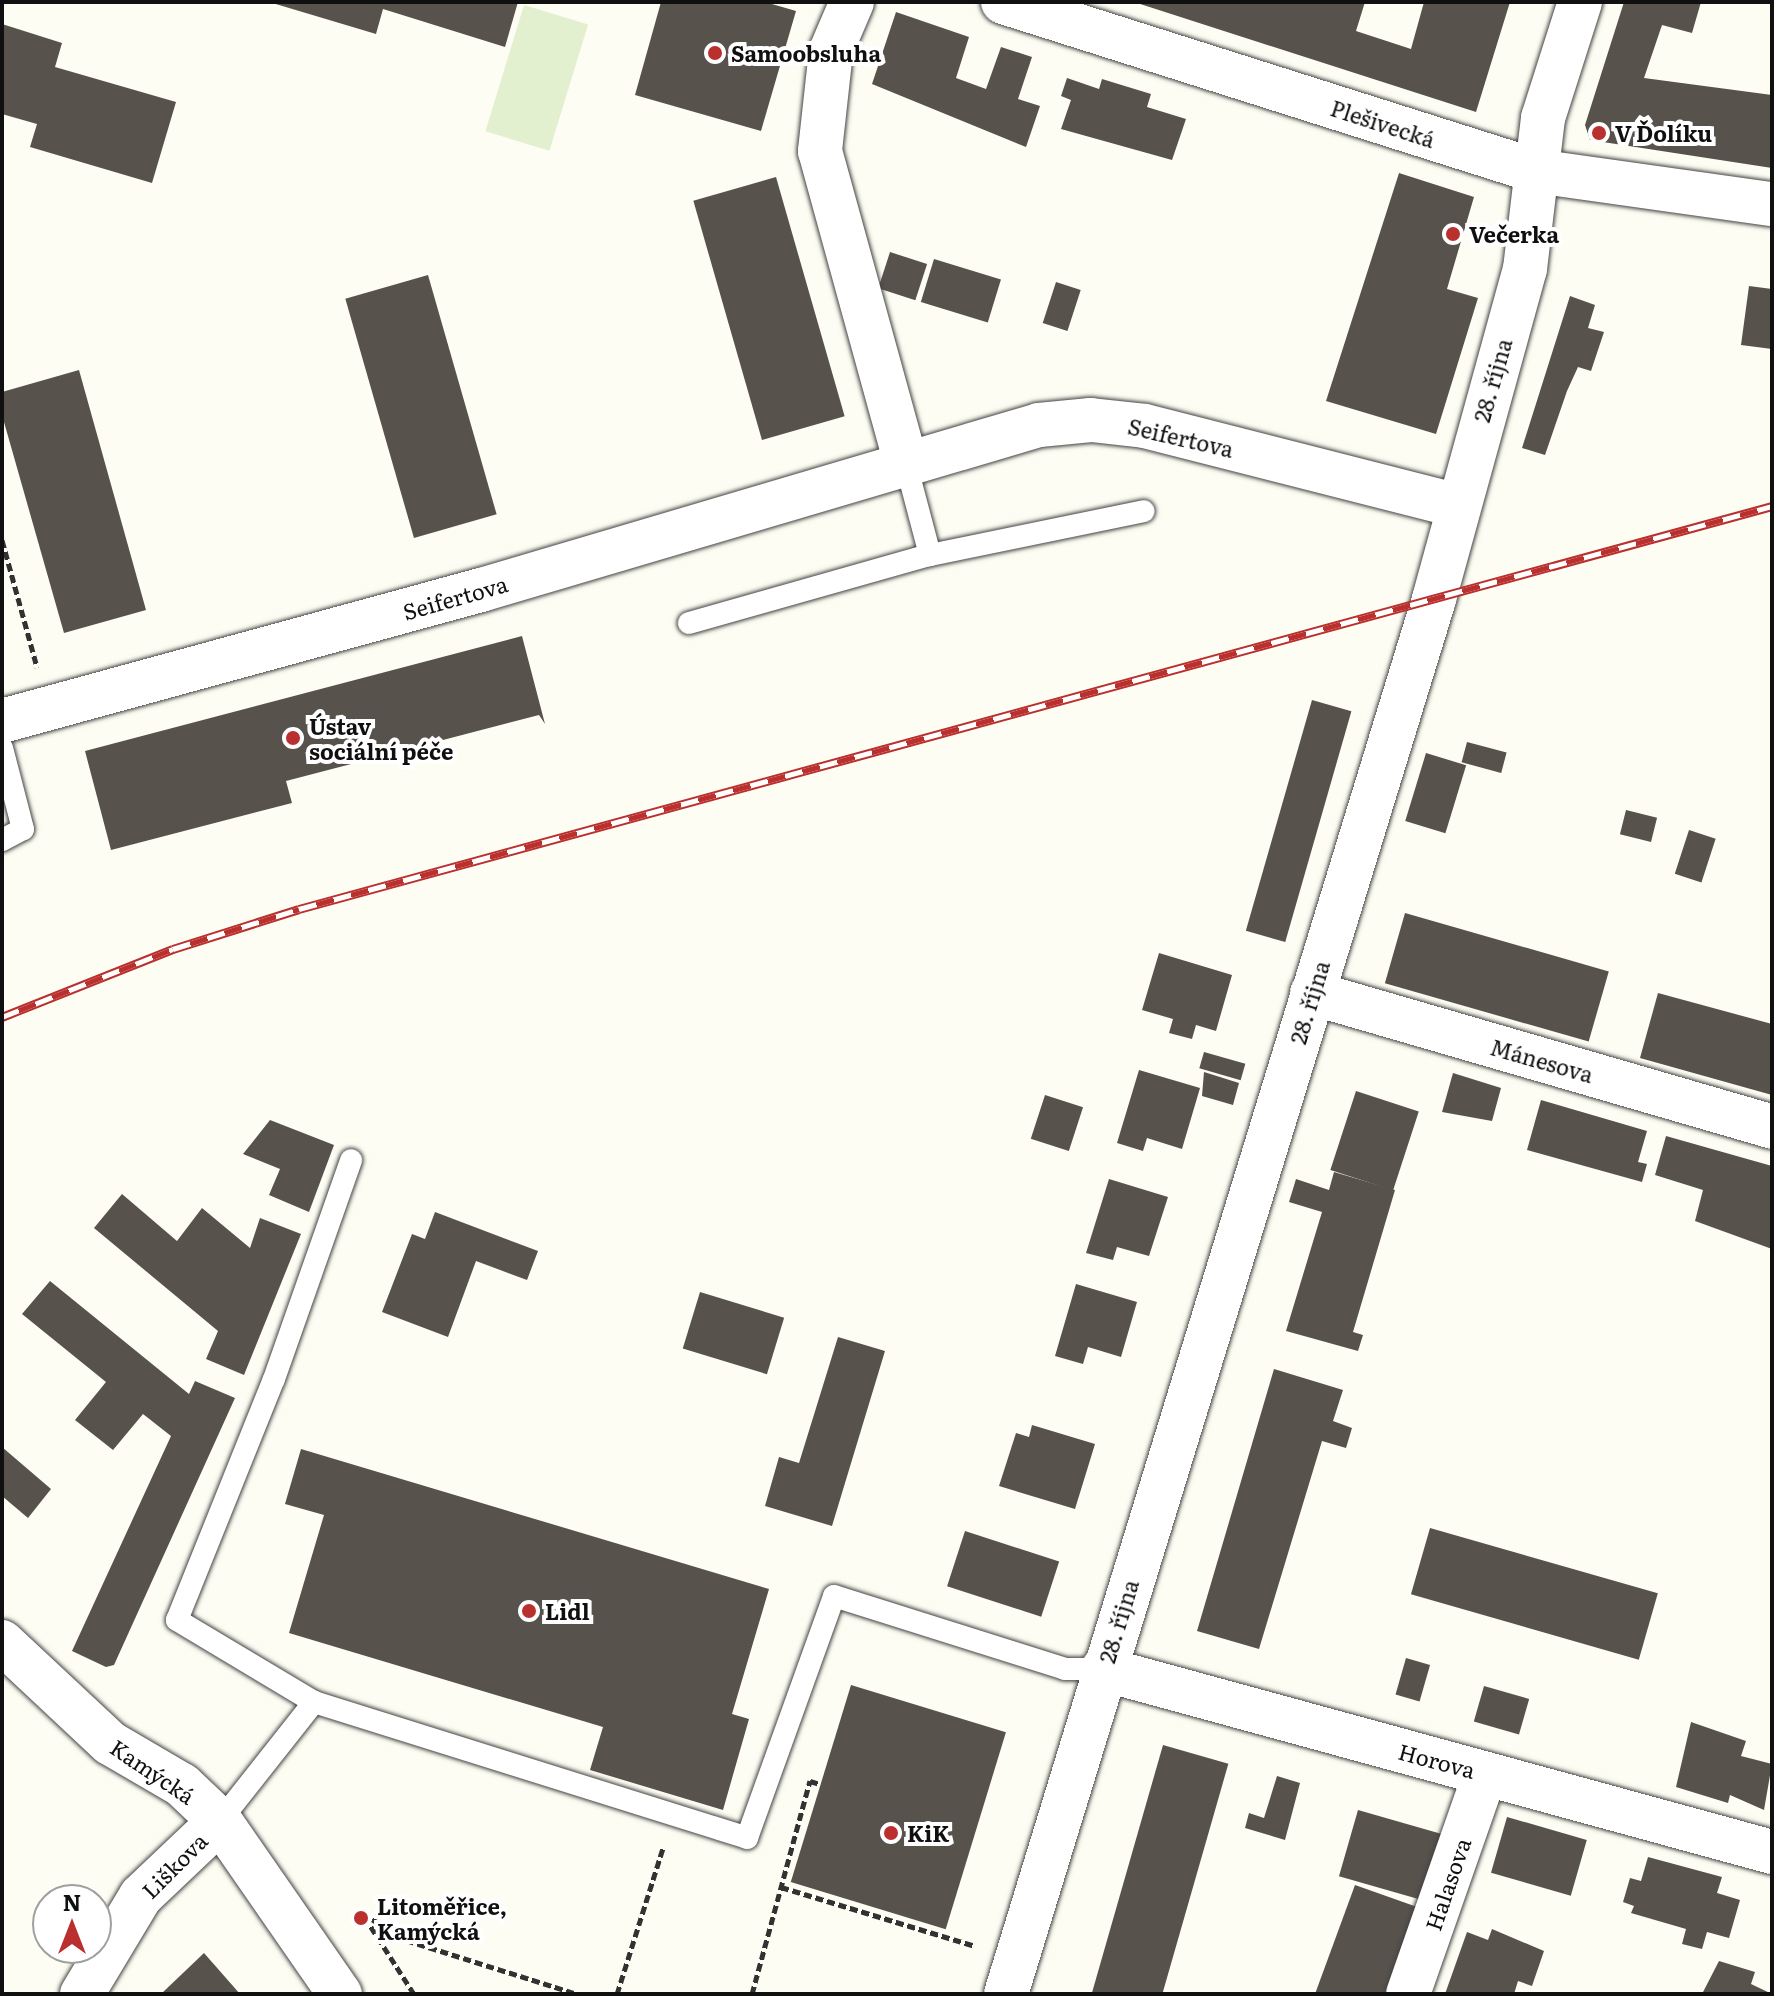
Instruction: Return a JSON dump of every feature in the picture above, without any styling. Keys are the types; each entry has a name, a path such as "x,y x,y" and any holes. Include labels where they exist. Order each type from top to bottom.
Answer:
{"street":[{"path":"852,2 831,51 820,151 906,464"},
{"name":"Plešivecká","path":"1003,2 1536,171 1772,204"},
{"name":"28. října","path":"1012,1977 1103,1669 1312,993 1525,269 1543,118 1580,2"},
{"name":"Seifertova","path":"2,721 1039,425 1091,420 1145,426 1456,505"},
{"name":"Mánesova","path":"1312,993 1772,1127"},
{"name":"Kamýcká","path":"2,1642 110,1743 182,1785 220,1821 340,1994"},
{"name":"Horova","path":"1103,1669 1772,1852"},
{"name":"Halasova","path":"1408,1994 1485,1774"},
{"name":"Liškova","path":"82,1994 141,1896 220,1821"}],"lane":[{"path":"906,464 930,555"},
{"path":"689,623 930,555 1144,511"},
{"path":"2,748 23,829 2,840"},
{"path":"351,1160 274,1379 177,1620 314,1702 747,1838 834,1596 1065,1669 1103,1669"},
{"path":"220,1821 314,1702"}],"path":[{"path":"2,540 48,709"},
{"path":"752,1994 810,1781 820,1784"},
{"path":"617,1994 673,1816"},
{"path":"781,1887 1012,1977"},
{"path":"414,1994 362,1913 406,1940 577,1994"}],"green space":[{"path":"524,5 588,25 549,151 485,131"}],"building":[{"path":"269,2 518,2 505,47 383,9 376,34"},
{"name":"Samoobsluha","path":"661,2 765,2 796,11 761,131 635,95"},
{"path":"1134,2 1365,2 1356,31 1411,49 1424,2 1510,2 1476,112"},
{"path":"1624,2 1701,2 1692,33 1662,25 1644,78 1772,95 1772,168 1590,140 1585,125"},
{"path":"896,12 969,37 956,78 986,89 1001,47 1032,57 1018,99 1040,106 1026,147 872,84"},
{"path":"2,24 62,43 55,67 176,102 152,183 30,147 37,124 2,114"},
{"path":"1067,78 1099,89 1102,79 1151,94 1147,107 1186,119 1172,160 1061,129 1071,100 1061,96"},
{"path":"1399,173 1474,197 1447,289 1478,298 1436,434 1326,401"},
{"path":"776,177 845,416 762,440 693,201"},
{"path":"890,252 927,264 915,300 878,288"},
{"path":"934,259 1001,279 988,322 921,302"},
{"path":"428,275 497,514 414,538 345,299"},
{"path":"1056,282 1081,290 1067,331 1043,323"},
{"path":"1749,286 1772,289 1772,349 1741,345"},
{"path":"1570,296 1595,305 1588,328 1604,332 1591,371 1578,367 1545,455 1522,448"},
{"path":"79,370 146,610 64,633 2,415 2,392"},
{"name":"Ústav sociální péče","path":"522,636 545,724 539,715 286,781 292,803 111,850 85,751"},
{"path":"1312,700 1351,711 1285,942 1246,931"},
{"path":"1467,742 1507,753 1501,773 1462,762"},
{"path":"1426,753 1466,765 1445,833 1405,821"},
{"path":"1626,810 1657,818 1651,842 1620,834"},
{"path":"1689,830 1716,839 1701,882 1675,874"},
{"path":"1405,913 1609,971 1589,1042 1385,983"},
{"path":"1159,953 1232,975 1216,1031 1196,1025 1192,1039 1169,1033 1173,1019 1142,1010"},
{"path":"1658,993 1772,1024 1772,1095 1640,1058"},
{"path":"1204,1052 1245,1064 1241,1080 1199,1068"},
{"path":"1139,1070 1200,1088 1182,1149 1147,1138 1143,1151 1117,1143"},
{"path":"1204,1072 1239,1083 1233,1105 1202,1096"},
{"path":"1453,1073 1501,1088 1492,1121 1442,1112"},
{"path":"1356,1091 1419,1111 1393,1190 1330,1170"},
{"path":"1045,1095 1083,1107 1069,1151 1031,1139"},
{"path":"1541,1100 1647,1131 1638,1162 1647,1164 1642,1182 1527,1150"},
{"path":"270,1120 334,1145 309,1212 269,1195 280,1169 243,1154"},
{"path":"1666,1136 1772,1166 1772,1249 1695,1221 1703,1190 1655,1175"},
{"path":"1334,1172 1395,1190 1353,1332 1363,1335 1358,1351 1286,1331 1322,1212 1289,1202 1296,1179 1329,1190"},
{"path":"1109,1179 1168,1197 1149,1256 1117,1247 1113,1260 1086,1253"},
{"path":"122,1194 177,1241 202,1208 250,1248 260,1218 301,1234 244,1375 206,1359 218,1331 94,1228"},
{"path":"435,1212 538,1251 527,1280 476,1261 448,1337 382,1312 412,1234 425,1239"},
{"path":"50,1281 189,1394 195,1381 235,1398 114,1665 106,1667 72,1651 171,1436 143,1414 113,1450 75,1420 106,1382 22,1314"},
{"path":"1076,1284 1137,1302 1121,1357 1088,1347 1083,1364 1055,1356"},
{"path":"700,1292 784,1318 767,1374 683,1348"},
{"path":"838,1337 885,1351 832,1526 765,1506 779,1457 799,1463"},
{"path":"1274,1369 1343,1390 1333,1421 1352,1428 1346,1448 1322,1441 1259,1649 1197,1631"},
{"path":"1032,1425 1095,1444 1075,1509 999,1486 1016,1433 1029,1437"},
{"path":"2,1447 51,1489 28,1518 2,1496"},
{"name":"Lidl","path":"301,1449 769,1589 732,1714 749,1719 723,1810 590,1770 603,1727 289,1633 324,1515 285,1504"},
{"path":"1430,1528 1658,1593 1639,1660 1411,1594"},
{"path":"965,1531 1059,1562 1041,1617 947,1586"},
{"path":"1406,1658 1430,1665 1420,1701 1396,1695"},
{"name":"KiK","path":"851,1685 1006,1732 946,1929 791,1882"},
{"path":"1484,1686 1529,1699 1519,1735 1474,1722"},
{"path":"1691,1722 1746,1741 1741,1756 1772,1764 1764,1810 1730,1795 1728,1803 1676,1787"},
{"path":"1163,1745 1228,1764 1162,1994 1092,1994"},
{"path":"1277,1776 1300,1783 1285,1840 1245,1828 1249,1813 1264,1818"},
{"path":"1358,1810 1443,1834 1424,1901 1339,1876"},
{"path":"1507,1817 1587,1840 1571,1896 1491,1873"},
{"path":"1648,1857 1722,1877 1717,1893 1740,1900 1729,1938 1707,1932 1702,1949 1682,1944 1686,1929 1631,1913 1634,1906 1623,1902 1630,1878 1641,1881"},
{"path":"1355,1885 1420,1908 1389,1994 1315,1994"},
{"path":"1492,1929 1544,1951 1532,1986 1518,1981 1514,1994 1445,1994 1467,1932 1488,1940"},
{"path":"204,1953 240,1994 161,1994"},
{"path":"1719,1961 1755,1972 1751,1984 1772,1994 1702,1994"}],"railway":[{"path":"2,1017 173,949 299,909 1772,506"}],"place":[{"name":"Samoobsluha","path":"715,53"},
{"name":"V Ďolíku","path":"1599,133"},
{"name":"Večerka","path":"1453,234"},
{"name":"Ústav sociální péče","path":"293,738"},
{"name":"Lidl","path":"529,1611"},
{"name":"KiK","path":"891,1833"},
{"name":"Litoměřice, Kamýcká","path":"361,1918"}]}
